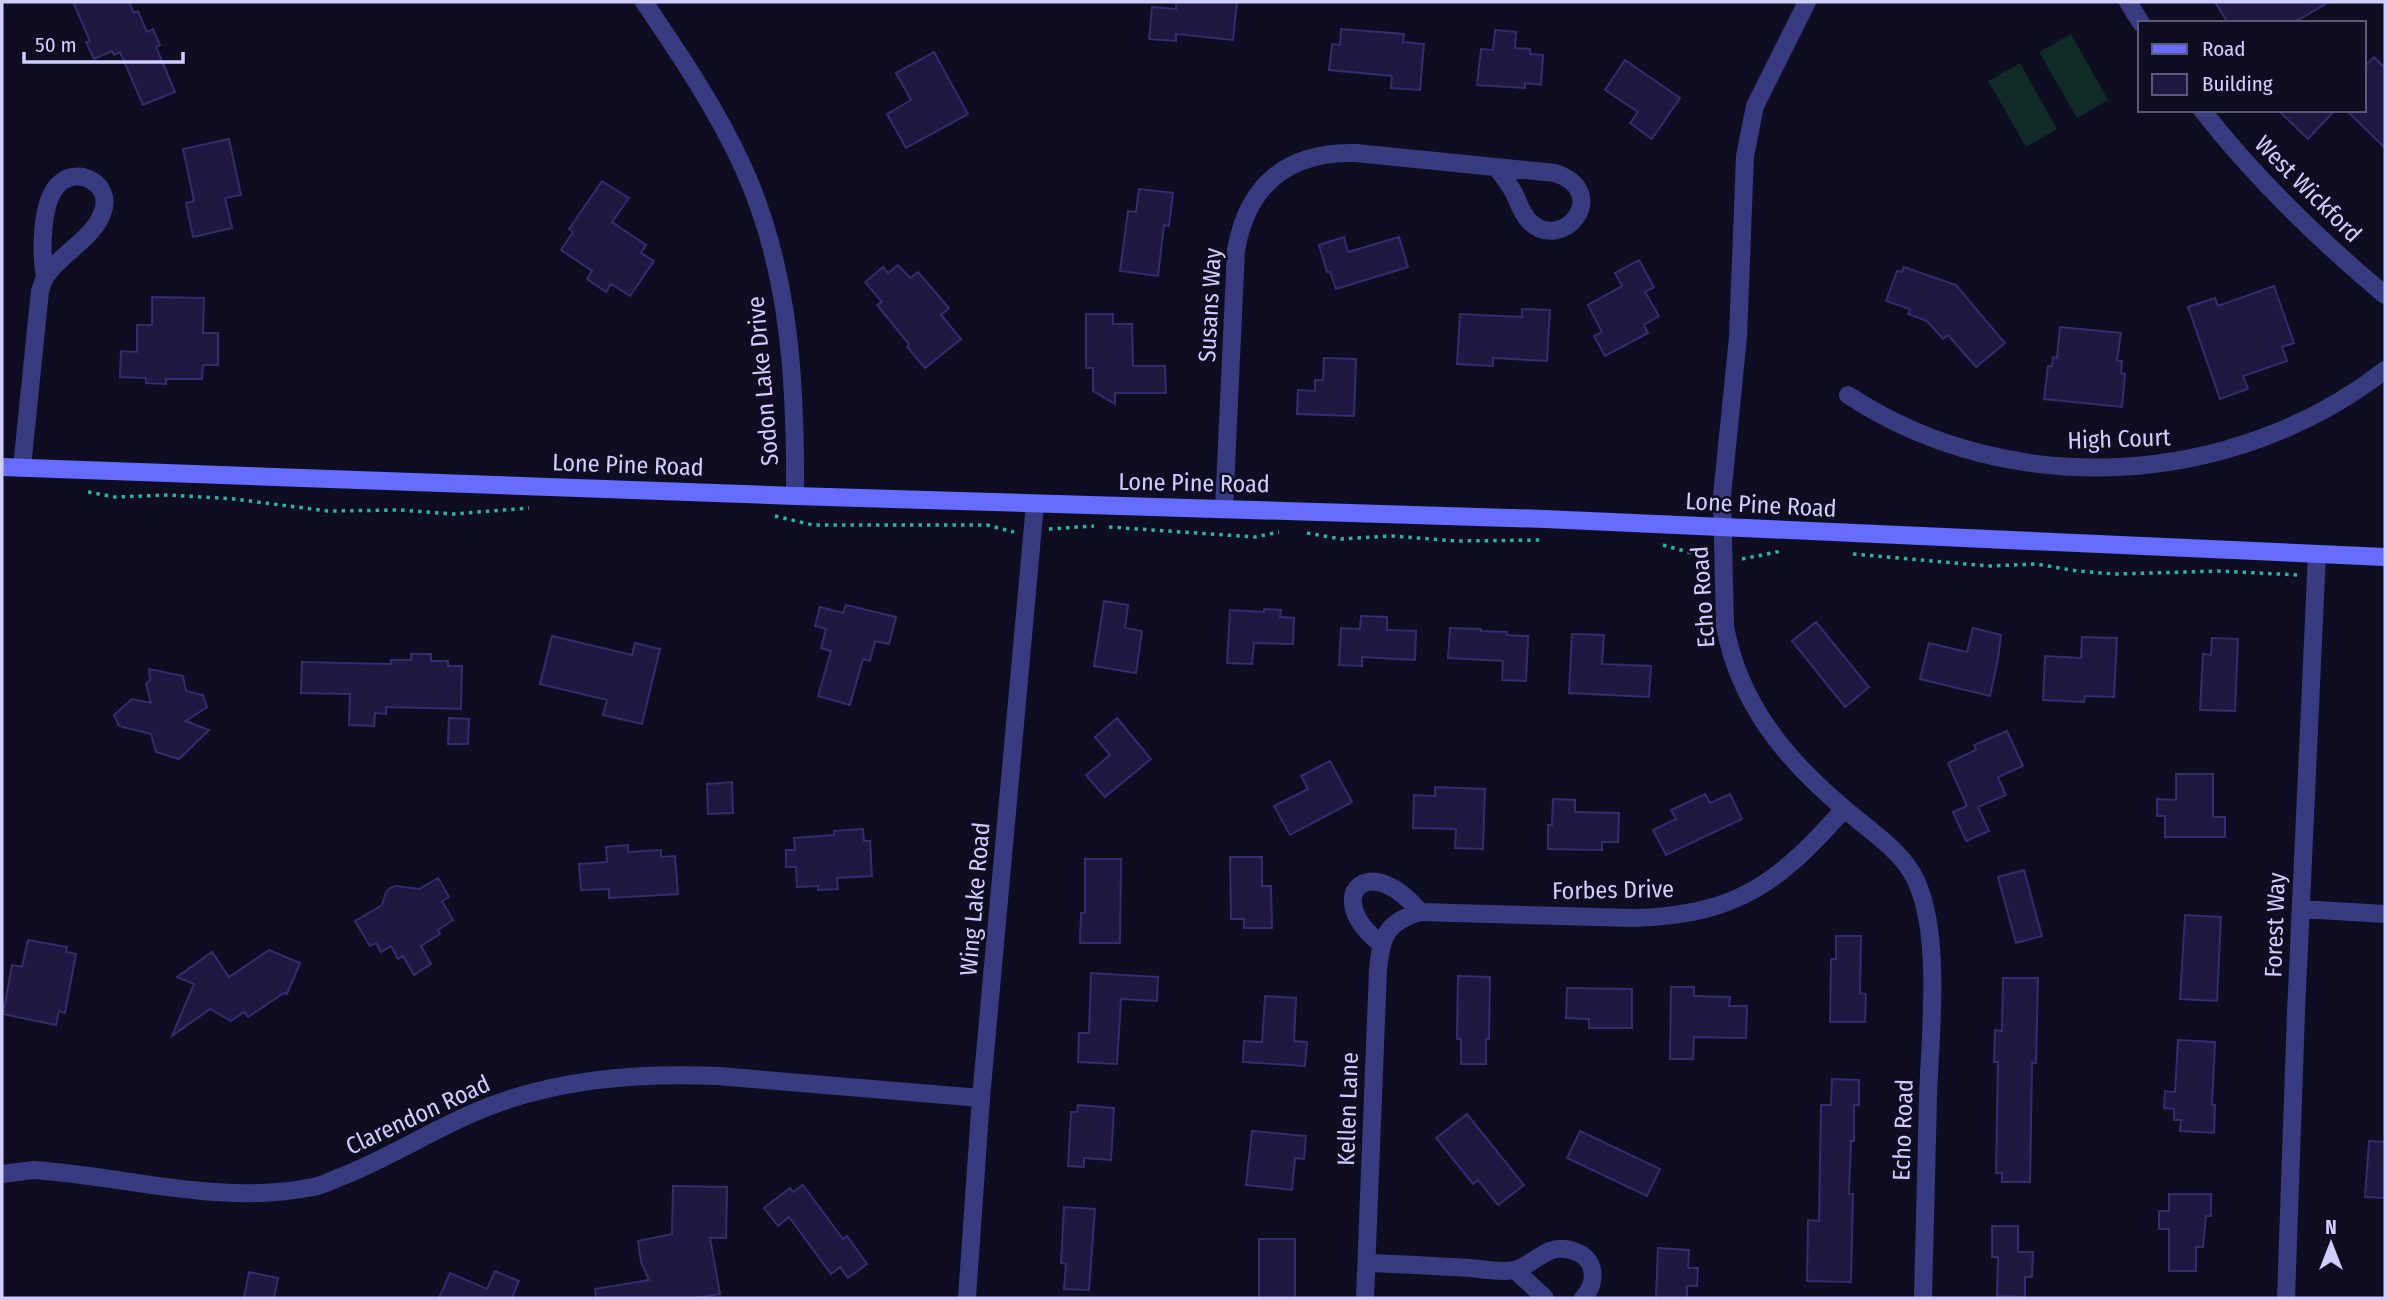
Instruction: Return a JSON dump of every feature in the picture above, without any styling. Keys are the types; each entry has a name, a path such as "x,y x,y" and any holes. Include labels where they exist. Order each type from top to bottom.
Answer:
{"street":[{"name":"Sodon Lake Drive","path":"644,2 696,81 719,122 743,167 761,212 773,253 788,330 794,406 795,496"},
{"name":"Echo Road","path":"1807,2 1755,106 1745,156 1741,291 1722,496 1725,626 1731,654 1743,687 1759,717 1784,751 1901,859 1910,870 1922,897 1930,934 1932,971 1923,1298"},
{"path":"2129,2 2140,21"},
{"name":"West Wickford","path":"2204,112 2286,205 2341,258 2385,295"},
{"name":"Susans Way","path":"1224,509 1236,250 1245,216 1263,186 1276,174 1298,162 1337,152 1555,173 1568,177 1580,191 1580,213 1574,222 1565,228 1550,231 1538,228 1527,219 1515,193 1497,168"},
{"path":"22,467 38,307 45,277 41,256 51,192 67,178 89,178 101,187 104,198 102,214 89,233 45,277"},
{"name":"High Court","path":"1848,395 1875,413 1924,436 1965,449 2034,463 2118,468 2182,461 2262,440 2339,402 2385,370"},
{"name":"Lone Pine Road","path":"2,467 795,496 1545,519 2385,557"},
{"name":"Wing Lake Road","path":"967,1298 981,1098 1035,504"},
{"name":"Forest Way","path":"2286,1298 2317,554"},
{"name":"Forbes Drive","path":"1380,943 1393,925 1405,916 1419,912 1634,918 1664,917 1699,911 1747,894 1780,874 1811,846 1844,809"},
{"path":"1380,943 1369,935 1353,911 1355,891 1364,883 1379,880 1390,884 1411,901 1419,912"},
{"path":"2301,909 2385,914"},
{"name":"Kellen Lane","path":"1365,1298 1380,943"},
{"name":"Clarendon Road","path":"2,1174 33,1170 223,1192 285,1192 317,1186 361,1168 463,1117 500,1102 577,1082 605,1078 718,1076 981,1098"},
{"path":"1367,1263 1515,1270 1554,1250 1574,1251 1584,1256 1594,1274 1593,1283 1583,1298"},
{"path":"1515,1270 1545,1298"}],"path":[{"path":"86,492 115,497 169,495 234,499 328,511 390,510 453,514 532,508"},
{"path":"775,516 813,525 987,526 1015,532"},
{"path":"1051,529 1094,526 1255,537 1280,531"},
{"path":"1305,533 1341,539 1392,536 1456,541 1549,540"},
{"path":"1653,545 1709,558"},
{"path":"1744,559 1790,551"},
{"path":"1848,554 1990,566 2036,564 2077,571 2115,573 2218,571 2294,575"}],"green space":[{"path":"2071,34 2108,100 2077,118 2039,52"},
{"path":"2020,63 2057,129 2026,147 1988,81"}],"building":[{"path":"73,2 129,2 134,13 138,11 147,32 153,29 160,45 156,47 175,92 143,105 120,52 114,55 112,51 94,59 86,42 90,41"},
{"path":"1176,2 1237,2 1233,40 1176,34 1176,41 1149,39 1152,7 1176,9"},
{"path":"2215,2 2329,2 2296,21 2227,21"},
{"path":"1341,29 1404,34 1403,42 1424,44 1420,90 1391,88 1392,76 1329,70 1332,44 1340,45"},
{"path":"1495,30 1516,32 1515,48 1530,49 1530,54 1543,55 1541,85 1525,83 1525,88 1477,85 1481,49 1493,50"},
{"path":"934,52 968,114 906,148 887,114 911,100 896,73"},
{"path":"2374,57 2385,68 2385,148 2348,112 2366,112 2366,65"},
{"path":"1625,60 1680,98 1652,139 1630,123 1638,112 1605,90"},
{"path":"2280,112 2333,112 2308,139"},
{"path":"229,139 241,195 225,198 232,228 193,237 186,203 194,201 183,149"},
{"path":"602,181 629,198 612,222 646,245 641,253 654,261 630,296 611,284 606,292 587,279 592,271 561,250 573,232 569,229"},
{"path":"1139,189 1173,193 1169,226 1164,225 1158,276 1120,271 1128,211 1136,212"},
{"path":"1344,237 1348,252 1399,237 1408,267 1336,289 1330,272 1327,272 1319,245"},
{"path":"1639,260 1654,287 1645,292 1659,316 1644,325 1648,333 1605,356 1594,336 1602,332 1588,305 1622,286 1615,273"},
{"path":"898,265 910,278 918,272 949,308 941,315 961,339 925,368 877,305 882,302 865,282 883,267 888,273"},
{"path":"1904,267 1956,285 2005,343 1976,367 1948,335 1943,339 1927,321 1908,314 1910,309 1886,301 1897,271 1902,272"},
{"path":"2274,286 2294,343 2282,347 2287,361 2243,376 2248,389 2220,399 2188,307 2215,298 2218,306"},
{"path":"152,297 204,298 203,333 218,333 218,365 203,365 202,379 166,379 166,384 146,383 146,378 120,377 121,351 137,352 137,325 152,325"},
{"path":"1522,309 1550,310 1547,361 1493,358 1493,366 1457,364 1460,314 1522,317"},
{"path":"1086,314 1113,314 1113,324 1132,324 1133,366 1165,366 1166,393 1115,393 1115,404 1093,391 1093,368 1086,368"},
{"path":"2060,327 2121,333 2117,361 2122,361 2121,373 2125,374 2122,407 2044,399 2048,366 2052,366 2053,357 2057,358"},
{"path":"1324,358 1356,359 1354,416 1297,414 1298,390 1315,391 1315,380 1323,380"},
{"path":"1104,601 1128,605 1125,628 1142,631 1136,673 1094,666"},
{"path":"846,605 896,617 889,644 875,641 870,661 863,659 850,705 818,696 831,651 821,648 826,629 815,626 820,607 843,613"},
{"path":"1264,609 1281,610 1280,617 1294,618 1293,644 1254,643 1252,664 1227,663 1230,610 1264,612"},
{"path":"1361,616 1387,617 1387,630 1416,631 1415,660 1362,657 1362,666 1339,665 1341,628 1360,629"},
{"path":"1816,622 1869,687 1845,707 1792,641"},
{"path":"1450,628 1481,629 1507,632 1507,635 1528,636 1526,681 1502,680 1503,661 1448,658"},
{"path":"1973,628 2001,635 1990,696 1920,679 1929,643 1967,652"},
{"path":"1572,634 1604,635 1602,664 1651,666 1649,697 1569,693"},
{"path":"552,636 632,655 635,643 660,649 642,724 603,715 607,700 540,684"},
{"path":"2082,637 2117,638 2114,697 2085,696 2084,702 2043,700 2045,656 2081,658"},
{"path":"2212,638 2238,639 2235,711 2200,710 2203,654 2211,655"},
{"path":"411,654 431,654 431,661 448,661 448,666 462,666 461,709 386,707 386,714 375,713 374,726 349,725 350,694 301,693 302,662 391,664 391,660 411,660"},
{"path":"149,669 183,676 186,691 203,695 207,707 186,721 209,730 179,759 156,752 151,734 119,726 114,715 132,699 151,703 146,684 150,680"},
{"path":"449,718 469,719 468,744 448,744"},
{"path":"1117,718 1151,759 1105,797 1086,775 1110,755 1095,737"},
{"path":"2007,731 2023,766 1998,777 2006,795 1978,807 1989,831 1966,841 1953,812 1967,806 1948,763 1976,750 1974,745"},
{"path":"1330,761 1352,802 1290,835 1274,806 1308,789 1301,776"},
{"path":"2176,774 2213,774 2213,817 2225,817 2225,837 2165,837 2165,816 2157,816 2157,799 2176,800"},
{"path":"732,782 733,813 708,814 707,784"},
{"path":"1435,787 1485,789 1483,849 1455,848 1456,829 1413,828 1414,795 1435,796"},
{"path":"1705,794 1710,803 1730,794 1742,819 1666,855 1653,830 1676,819 1671,810"},
{"path":"1553,799 1575,800 1575,812 1619,813 1618,842 1602,842 1602,850 1548,849 1548,825 1552,825"},
{"path":"863,829 864,841 870,841 872,876 837,878 838,889 797,887 796,867 786,867 786,850 795,850 794,838 834,835 834,831"},
{"path":"628,845 628,852 661,850 661,857 675,856 678,894 609,898 609,889 581,890 579,864 607,862 606,847"},
{"path":"1230,857 1262,857 1262,886 1271,886 1272,928 1244,928 1244,919 1231,919"},
{"path":"1085,859 1121,859 1120,943 1080,943 1081,913 1085,913"},
{"path":"2024,870 2042,936 2016,943 1998,877"},
{"path":"438,878 449,897 442,901 453,920 438,930 440,934 421,946 431,964 414,975 403,956 398,959 391,946 381,952 376,943 370,946 355,921 382,905 390,888 396,886 419,889"},
{"path":"2185,915 2221,917 2217,1001 2180,999"},
{"path":"1836,936 1861,936 1860,993 1866,994 1865,1022 1830,1022 1831,959 1836,959"},
{"path":"28,940 67,947 66,952 76,954 65,1013 59,1011 56,1025 3,1014 12,965 22,967"},
{"path":"269,950 300,963 287,994 284,993 248,1017 244,1012 231,1021 210,1009 172,1036 194,984 177,977 212,952 229,977"},
{"path":"1091,973 1158,977 1157,1001 1121,999 1117,1064 1078,1062 1079,1033 1089,1033"},
{"path":"1458,976 1490,977 1486,1064 1461,1064 1461,1039 1457,1039"},
{"path":"2003,978 2038,978 2036,1063 2032,1063 2030,1182 2002,1182 2002,1173 1996,1173 1998,1062 1994,1062 1995,1030 2002,1031"},
{"path":"1671,987 1694,987 1694,996 1730,997 1729,1006 1747,1006 1746,1038 1694,1037 1693,1059 1670,1059"},
{"path":"1567,988 1632,989 1632,1028 1589,1028 1589,1019 1566,1018"},
{"path":"1265,996 1296,998 1294,1041 1307,1042 1305,1066 1243,1062 1244,1041 1262,1042"},
{"path":"2178,1040 2215,1042 2212,1105 2215,1105 2214,1133 2180,1131 2181,1120 2174,1120 2174,1109 2164,1108 2165,1091 2175,1092"},
{"path":"1832,1079 1859,1080 1859,1105 1854,1105 1854,1141 1851,1141 1851,1282 1807,1281 1808,1220 1819,1221 1821,1105 1831,1105"},
{"path":"1078,1105 1114,1108 1111,1160 1084,1158 1084,1167 1068,1166 1071,1112 1077,1112"},
{"path":"1467,1114 1524,1185 1498,1205 1478,1180 1473,1184 1436,1138"},
{"path":"1252,1131 1306,1136 1304,1159 1295,1158 1292,1190 1246,1185"},
{"path":"1580,1131 1660,1169 1647,1196 1567,1158"},
{"path":"2369,1141 2385,1142 2385,1198 2365,1197"},
{"path":"803,1185 843,1239 847,1236 867,1264 848,1278 840,1267 831,1274 789,1217 778,1226 764,1208 790,1188 793,1192"},
{"path":"673,1186 727,1187 726,1238 710,1238 720,1294 697,1298 596,1298 595,1289 649,1280 641,1262 638,1241 672,1234"},
{"path":"2169,1194 2211,1194 2211,1216 2206,1216 2203,1247 2196,1247 2196,1271 2169,1271 2169,1229 2159,1229 2159,1211 2169,1211"},
{"path":"1064,1207 1095,1209 1089,1290 1064,1289 1066,1264 1061,1263"},
{"path":"1992,1226 2018,1226 2018,1252 2033,1252 2032,1277 2025,1277 2025,1297 1997,1296 1998,1257 1992,1257"},
{"path":"1259,1239 1295,1239 1295,1298 1259,1298"},
{"path":"1658,1248 1689,1250 1688,1268 1698,1268 1697,1286 1687,1286 1687,1298 1656,1298"},
{"path":"495,1271 519,1281 512,1298 439,1298 450,1273 487,1289"},
{"path":"249,1272 278,1278 274,1298 244,1298"}]}
